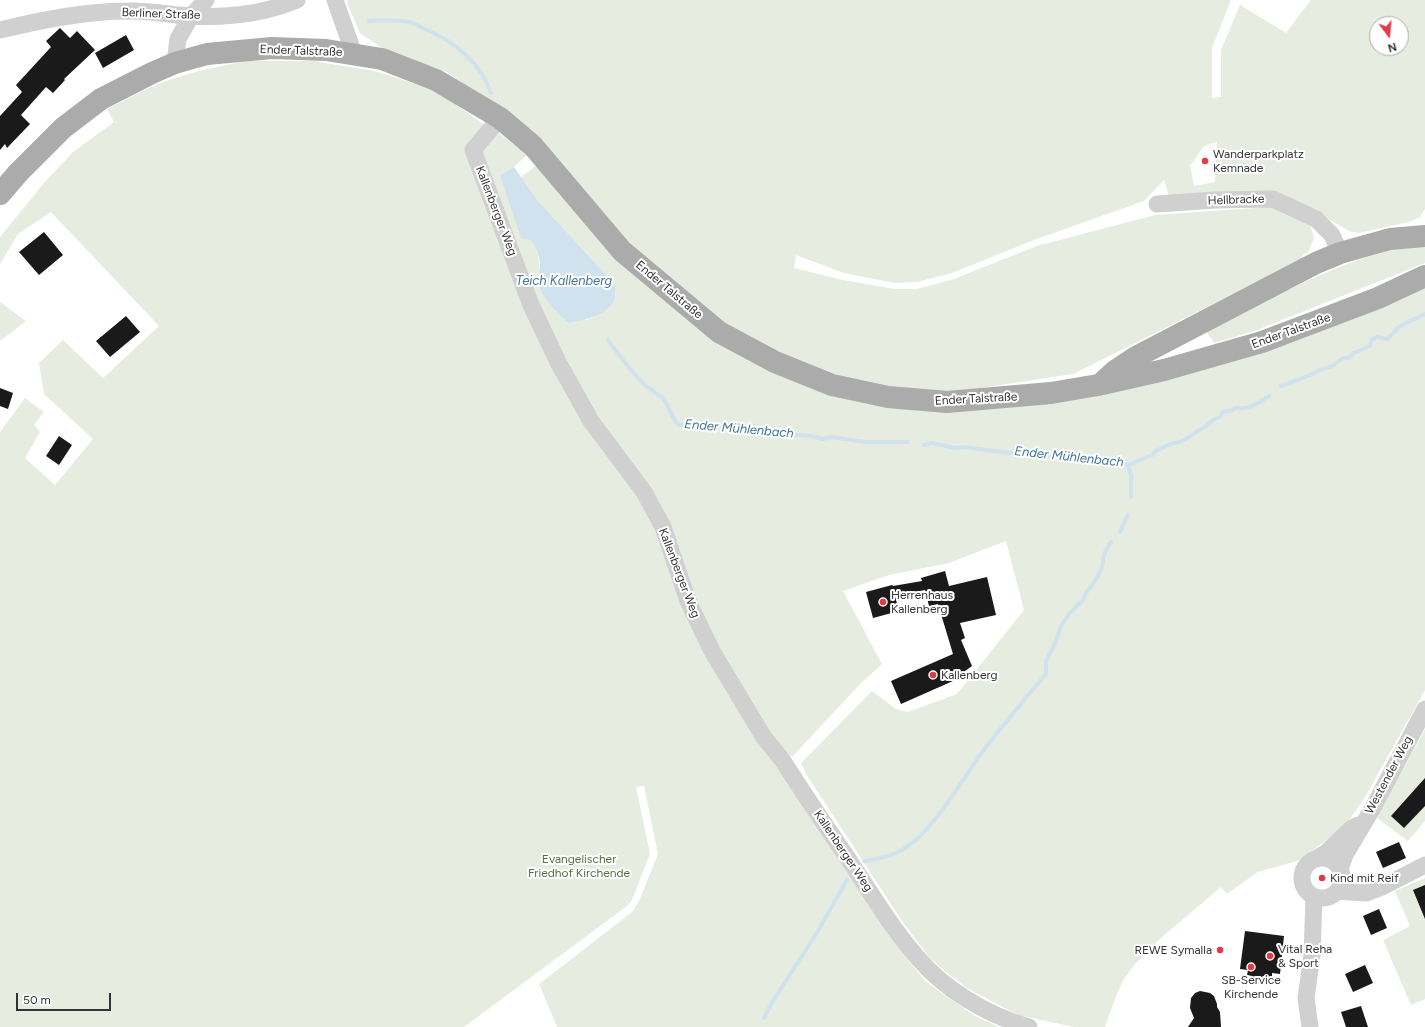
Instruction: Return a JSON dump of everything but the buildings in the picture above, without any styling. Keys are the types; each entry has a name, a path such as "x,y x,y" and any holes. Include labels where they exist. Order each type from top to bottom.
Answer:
{"main road":[{"name":"Ender Talstraße","path":"0,194 18,173 63,128 101,99 152,73 175,63 207,54 272,48 326,50 382,58 436,80 500,118 533,146 622,251 719,332 775,362 832,385 888,397 947,402 1000,399 1052,393 1098,385 1164,370 1262,342 1378,298 1425,276"},
{"path":"1098,385 1136,357 1316,263 1340,253 1390,239 1425,236"}],"street":[{"path":"175,63 178,39 191,16 206,0"},
{"name":"Berliner Straße","path":"0,30 33,22 84,14 130,11 191,16 246,14 283,6 297,0"},
{"path":"335,0 354,54"},
{"name":"Kallenberger Weg","path":"500,118 473,150 529,298 558,362 591,421 644,492 663,527 688,601 712,652 763,736 783,761 893,927 917,958 938,978 961,995 991,1012 1029,1027"},
{"name":"Hellbracke","path":"1157,204 1216,200 1273,199 1316,219 1332,235 1340,253"},
{"name":"Westender Weg","path":"1310,1027 1306,998 1312,955 1332,886 1346,855 1374,806 1425,709"},
{"name":"Westender Weg","path":"1316,858 1331,848 1352,828 1365,820"},
{"path":"1332,886 1336,863 1323,858 1316,858 1306,865 1302,872 1303,886 1306,891 1332,886 1358,884 1382,887 1425,865"}],"green space":[{"path":"348,0 1231,0 1212,48 1212,98 1221,97 1221,50 1240,5 1286,33 1311,0 1425,0 1425,209 1420,217 1409,222 1358,233 1349,231 1320,214 1274,193 1169,196 1164,180 1144,201 1034,240 952,273 917,282 895,283 844,273 796,255 794,268 843,280 895,289 917,289 954,279 1037,246 1155,215 1270,207 1310,224 1314,238 1308,253 1303,254 1301,260 1073,374 947,393 889,387 836,375 779,354 723,326 627,245 500,110 447,72 383,49 360,33 347,3","holes":["1217,142 1215,182 1194,186 1190,166 1204,146"]},
{"name":"Evangelischer Friedhof Kirchende","path":"248,61 313,61 375,71 437,91 483,124 500,134 527,155 514,167 500,175 538,254 538,280 586,320 602,312 616,295 613,282 538,201 521,177 537,165 616,253 830,394 1050,403 1425,285 1425,690 1364,799 1344,827 1300,860 1258,872 1227,894 1221,887 1162,937 1135,964 1124,979 1105,1027 1074,1027 1018,1015 967,988 929,957 902,921 806,774 801,763 872,691 896,709 908,712 957,694 1024,610 1006,541 949,563 889,575 843,591 882,664 861,683 792,757 786,752 885,929 907,959 926,982 975,1016 999,1027 557,1027 539,984 632,912 639,901 658,854 644,786 636,787 650,854 632,900 627,906 464,1027 0,1027 0,432 25,398 44,412 34,425 40,432 25,458 55,485 93,439 44,394 39,363 63,340 103,378 159,326 51,212 18,234 0,264 0,237 44,183 73,152 114,122 107,109 161,83 210,68"},
{"path":"1425,245 1425,263 1257,330 1214,343 1206,331 1298,285 1346,265 1398,248"},
{"path":"0,302 26,321 0,341"},
{"path":"1425,729 1425,821 1408,841 1377,818"},
{"path":"1425,878 1425,999 1411,1005 1383,940 1410,926 1395,891"}],"water":[{"name":"Teich Kallenberg","path":"514,167 538,201 613,282 615,292 614,300 610,307 603,312 586,319 569,323 545,298 539,286 538,280 540,264 537,251 531,240 521,238 500,175"}],"waterway":[{"name":"Ender Mühlenbach","path":"369,21 390,20 410,22 437,35 457,47 474,63 487,82 491,93"},
{"name":"Ender Mühlenbach","path":"1281,386 1331,367 1342,359 1350,357 1354,353 1370,346 1372,339 1378,337 1387,339 1399,327 1425,314"},
{"name":"Ender Mühlenbach","path":"608,340 629,368 645,385 664,399 675,421 679,425 712,428 715,425 740,428 756,433 780,435 788,433 823,439 831,437 865,442 908,442"},
{"name":"Ender Mühlenbach","path":"924,445 932,443 955,448 964,447 1011,453 1016,451 1037,455 1047,454 1085,460 1104,460 1128,465 1152,455 1156,451 1170,444 1180,442 1188,438 1213,420 1220,417 1223,412 1233,410 1235,408 1250,407 1269,396"},
{"path":"1128,465 1131,475 1131,497"},
{"path":"1120,532 1128,515"},
{"path":"864,861 888,856 909,846 934,821 946,806 986,747 1046,674 1046,661 1054,646 1061,626 1069,614 1083,600 1086,593 1095,581 1102,568 1104,554 1111,542"},
{"path":"764,1018 771,1004 818,931 847,880"}],"place":[{"name":"Wanderparkplatz Kemnade","path":"1205,161"},
{"name":"Herrenhaus Kallenberg","path":"883,602"},
{"name":"Kallenberg","path":"933,675"},
{"name":"Kind mit Reif","path":"1322,878"},
{"name":"REWE Symalla","path":"1220,950"},
{"name":"Vital Reha & Sport","path":"1270,956"},
{"name":"SB-Service Kirchende","path":"1251,967"}]}
